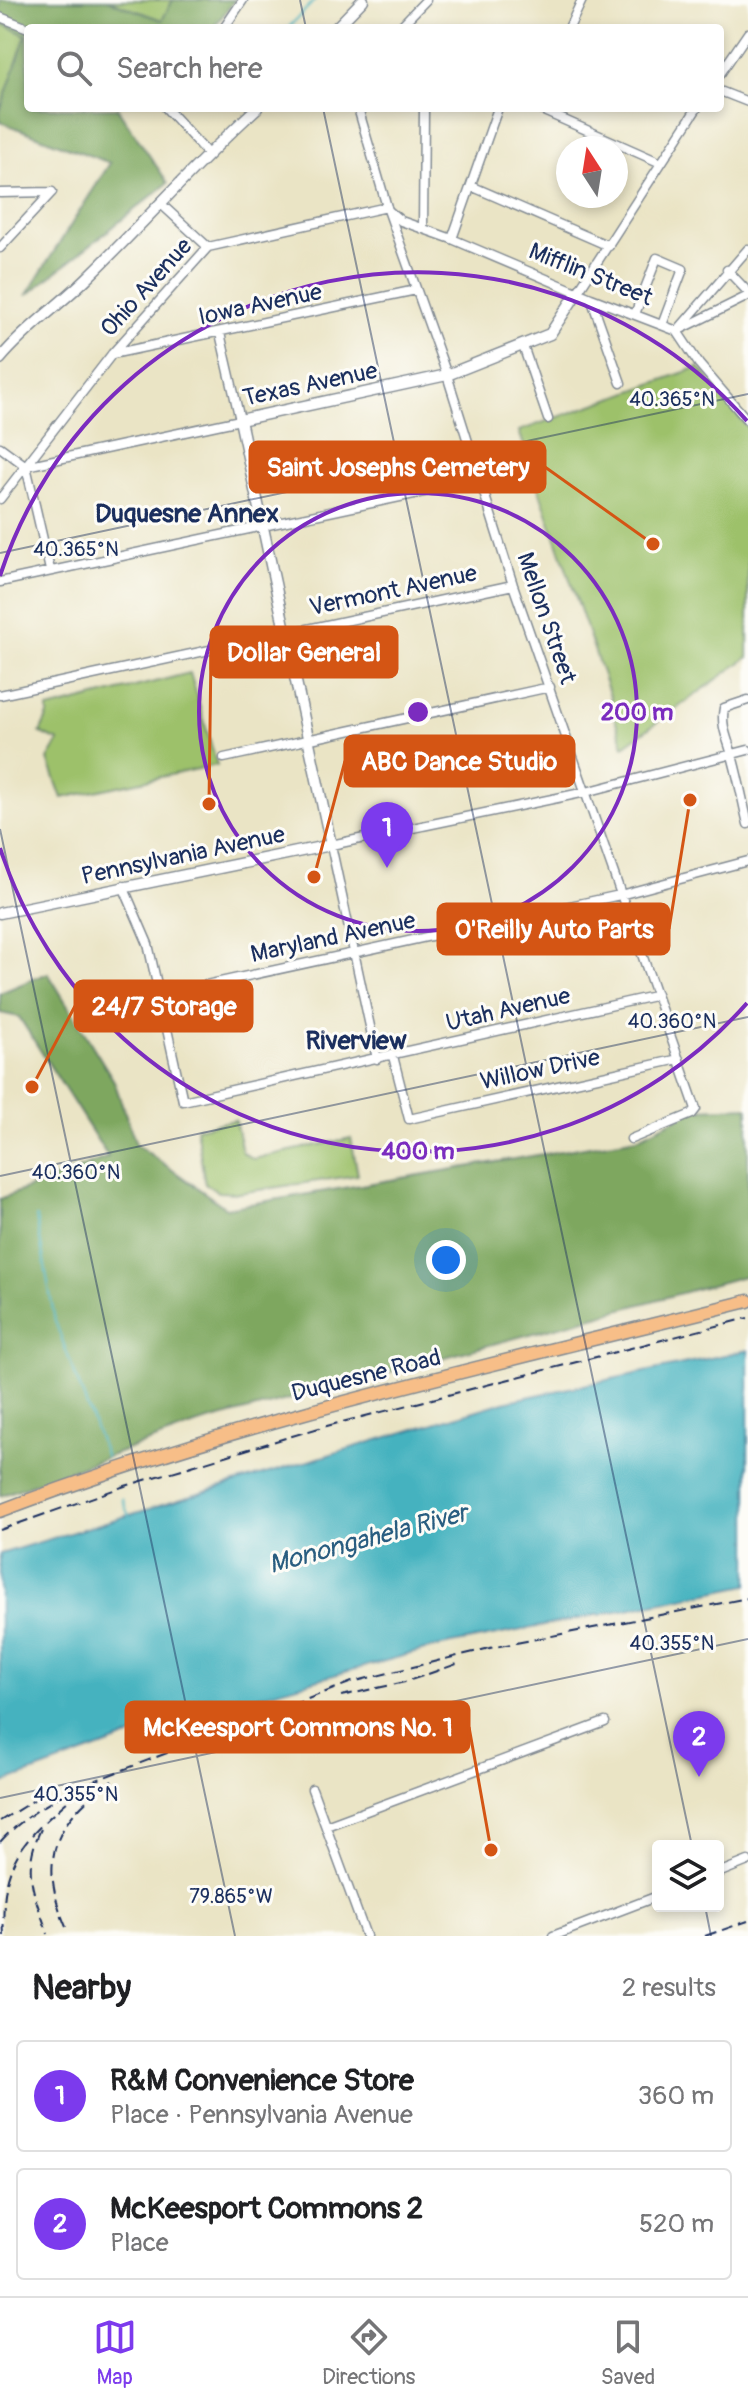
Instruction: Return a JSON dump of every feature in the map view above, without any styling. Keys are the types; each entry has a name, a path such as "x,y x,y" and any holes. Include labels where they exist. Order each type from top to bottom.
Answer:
{"main road":[{"name":"Duquesne Road","path":"0,1511 95,1476 276,1420 748,1301"}],"street":[{"path":"227,24 243,0"},
{"path":"340,24 363,0"},
{"path":"403,24 426,0"},
{"path":"572,24 582,0"},
{"path":"0,17 24,26"},
{"path":"724,68 748,33"},
{"path":"724,93 748,102"},
{"path":"170,112 207,153"},
{"path":"0,359 86,279 207,153 253,112"},
{"name":"Mellon Street","path":"359,112 387,207 447,375 513,585 696,1109 692,1114 631,1139"},
{"path":"423,229 424,112"},
{"path":"452,239 497,112"},
{"path":"546,112 661,163"},
{"path":"577,293 694,112"},
{"path":"471,186 609,246"},
{"path":"0,193 52,192 0,248"},
{"path":"160,203 208,247"},
{"name":"Mifflin Street","path":"387,207 401,221 677,331 699,364 748,421"},
{"name":"Ohio Avenue","path":"0,499 112,354 208,247 387,207"},
{"path":"677,331 748,249"},
{"path":"635,314 657,258 683,269 662,325"},
{"path":"677,331 748,294 727,270"},
{"name":"Iowa Avenue","path":"112,354 416,290"},
{"name":"Texas Avenue","path":"26,466 447,375 550,334 577,293"},
{"path":"591,298 621,383"},
{"path":"220,333 377,1059"},
{"path":"523,346 548,419"},
{"path":"0,447 26,466 50,570"},
{"path":"0,582 480,480"},
{"name":"Vermont Avenue","path":"0,695 513,585"},
{"path":"224,758 550,687"},
{"path":"748,700 724,708 722,726 732,754 748,824"},
{"name":"Pennsylvania Avenue","path":"0,913 586,792 748,750"},
{"name":"Maryland Avenue","path":"160,995 620,895 748,861"},
{"path":"123,886 147,941 160,995"},
{"name":"Utah Avenue","path":"160,995 183,1101 654,996"},
{"name":"Willow Drive","path":"393,1056 409,1119 679,1059"},
{"path":"326,1826 605,1722"},
{"path":"312,1789 366,1936"},
{"path":"724,1871 748,1861"},
{"path":"553,1936 652,1898"}],"green space":[{"path":"0,0 107,0 162,20 173,0 235,0 216,24 24,24 24,34 0,23"},
{"path":"107,0 173,0 162,21"},
{"path":"0,23 24,34 24,43 0,111"},
{"path":"24,41 24,112 120,112 168,183 26,296 110,163 0,122 0,111"},
{"path":"699,367 748,428 748,657 624,746 609,701 611,699 519,431"},
{"path":"190,673 217,765 62,798 48,759 59,741 40,733 48,709"},
{"path":"48,973 114,1081 136,1144 226,1208 637,1138 696,1109 748,1107 748,1275 198,1424 0,1496 0,1199 108,1157 19,1017 0,1013 0,993"},
{"path":"235,1120 242,1152 253,1159 351,1138 358,1175 239,1193 219,1192 205,1184 196,1128"}],"water":[{"name":"Monongahela River","path":"748,1350 748,1585 432,1648 193,1714 0,1784 0,1554 504,1402"}],"waterway":[{"path":"292,24 315,0"},
{"path":"36,1217 55,1321 106,1457"},
{"path":"122,1499 129,1516"}],"railway":[{"path":"0,1530 125,1486 319,1428 748,1318"},
{"path":"0,1842 34,1812 73,1789 352,1682 490,1648 748,1598"},
{"path":"341,1696 405,1682 457,1664"},
{"path":"66,1927 53,1882 56,1844 76,1811 112,1781"},
{"path":"0,1821 34,1800"},
{"path":"4,1936 5,1891 16,1858 36,1830 68,1801"},
{"path":"41,1829 31,1870 34,1894 48,1934"},
{"path":"705,1936 748,1921"}],"place":[{"name":"Saint Josephs Cemetery","path":"653,544"},
{"name":"O'Reilly Auto Parts","path":"690,800"},
{"name":"Dollar General","path":"209,804"},
{"name":"R&M Convenience Store","path":"387,868"},
{"name":"ABC Dance Studio","path":"314,877"},
{"name":"24/7 Storage","path":"32,1087"},
{"name":"McKeesport Commons 2","path":"699,1777"},
{"name":"McKeesport Commons No. 1","path":"491,1850"}],"district":[{"name":"Duquesne Annex","path":"187,513"},
{"name":"Riverview","path":"356,1040"}]}
